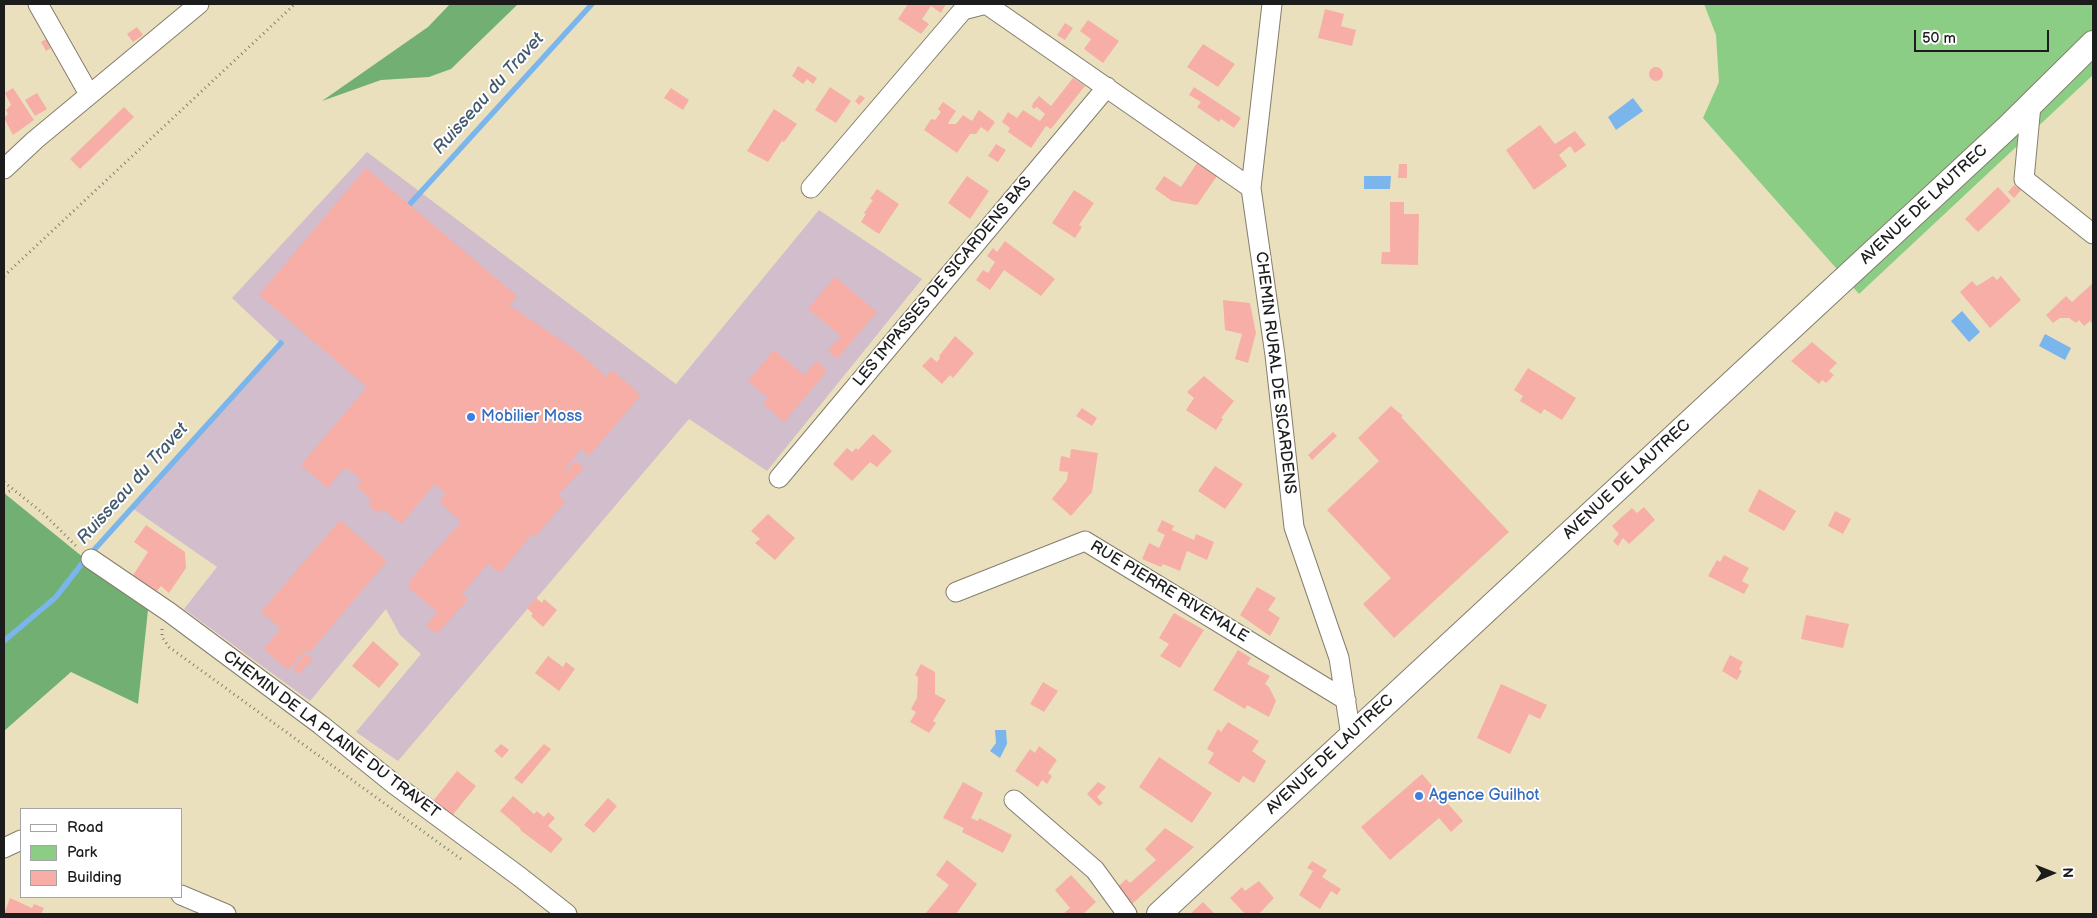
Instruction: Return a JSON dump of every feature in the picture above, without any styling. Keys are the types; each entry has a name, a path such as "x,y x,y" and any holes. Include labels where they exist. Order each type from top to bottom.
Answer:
{"main road":[{"name":"AVENUE DE LAUTREC","path":"1159,914 2031,105 2093,44"}],"street":[{"path":"38,4 89,94"},
{"path":"4,170 89,94 199,4"},
{"path":"811,188 963,10 986,4 1107,86 1251,188"},
{"name":"CHEMIN RURAL DE SICARDENS","path":"1272,4 1251,188 1275,355 1294,527 1339,658 1351,736"},
{"name":"LES IMPASSES DE SICARDENS BAS","path":"779,478 1107,86"},
{"path":"2031,105 2024,179 2093,234"},
{"name":"RUE PIERRE RIVEMALE","path":"956,592 1085,541 1346,700"},
{"name":"CHEMIN DE LA PLAINE DU TRAVET","path":"88,556 169,612 321,725 394,784 567,914"},
{"path":"1014,800 1095,870 1127,914"},
{"path":"4,848 20,840"},
{"path":"182,895 226,914"}],"path":[{"path":"4,276 295,4"},
{"path":"4,482 44,514 88,556"},
{"path":"4,493 14,490"},
{"path":"169,612 162,631 162,637 169,647 467,862"}],"shaded area":[{"path":"367,152 676,384 819,210 922,279 767,471 689,419 398,761 356,732 421,654 400,635 386,609 310,701 184,609 217,567 132,508 281,344 232,298"}],"green space":[{"path":"450,4 518,4 451,69 429,77 381,80 322,101 428,27"},
{"path":"1704,4 2093,4 2093,75 1859,294 1703,118 1719,82 1716,35"},
{"path":"4,493 148,610 138,704 71,672 4,731"}],"water":[{"path":"1633,98 1643,111 1616,130 1608,117"},
{"path":"1364,176 1391,176 1390,189 1364,189"},
{"path":"1962,311 1980,332 1969,342 1951,321"},
{"path":"2045,334 2071,348 2065,360 2039,346"},
{"path":"995,730 1006,730 1007,744 1000,758 990,751 996,743"}],"building":[{"path":"908,4 946,4 941,13 931,6 922,19 929,24 921,34 898,19"},
{"path":"1325,9 1344,14 1341,26 1356,30 1352,46 1318,38"},
{"path":"1088,20 1119,41 1103,63 1084,49 1091,39 1080,31"},
{"path":"1065,23 1073,28 1065,40 1057,35"},
{"path":"137,27 143,35 133,42 127,34"},
{"path":"46,39 51,48 46,51 41,42"},
{"path":"1203,44 1235,64 1218,87 1187,67"},
{"path":"798,66 817,78 813,84 807,79 803,84 792,76"},
{"path":"1653,67 1659,67 1663,74 1659,81 1653,81 1649,77 1649,71"},
{"path":"1073,78 1085,86 1051,129 1046,126 1031,148 1008,132 1010,128 1002,122 1008,112 1017,118 1023,110 1040,121 1045,114 1037,107 1034,109 1032,107 1033,103 1039,96 1051,106"},
{"path":"830,87 851,101 836,123 815,110"},
{"path":"1194,87 1241,118 1234,128 1221,119 1219,122 1197,107 1201,102 1189,95"},
{"path":"13,88 34,120 13,135 4,118 8,114 6,110 11,105 5,93"},
{"path":"671,88 689,100 683,110 664,98"},
{"path":"37,93 47,109 35,116 25,100"},
{"path":"860,95 865,98 859,105 855,101"},
{"path":"943,102 956,111 949,124 956,124 963,115 972,121 979,110 995,122 988,132 981,127 976,134 970,134 957,153 924,130 931,119 935,120 941,112 938,109"},
{"path":"124,107 134,117 80,169 70,159"},
{"path":"774,109 797,124 784,142 782,141 768,162 747,151"},
{"path":"1540,125 1555,144 1575,131 1586,145 1575,153 1570,146 1559,155 1567,166 1534,190 1506,150"},
{"path":"996,144 1006,150 998,162 988,156"},
{"path":"1197,163 1217,176 1197,205 1172,201 1155,189 1164,176 1181,187"},
{"path":"1399,164 1407,164 1407,178 1398,178"},
{"path":"366,168 517,296 509,305 581,354 606,377 612,370 641,395 589,456 581,449 564,470 566,472 575,461 584,468 558,495 565,502 535,537 532,534 500,573 488,563 462,594 468,599 437,634 426,626 437,612 409,588 409,581 461,522 439,501 446,494 435,484 401,524 383,509 379,514 368,505 372,500 356,486 362,480 348,469 343,469 328,488 301,465 367,387 259,295"},
{"path":"967,176 989,191 970,219 948,203"},
{"path":"2014,185 2021,190 2014,198 2008,192"},
{"path":"1998,187 2011,201 1978,232 1965,219"},
{"path":"877,189 899,204 879,234 861,222 866,214 864,213 873,200 870,199"},
{"path":"1074,190 1094,203 1079,225 1082,227 1075,238 1052,223"},
{"path":"1390,202 1404,202 1404,214 1419,214 1418,265 1381,264 1382,252 1390,252"},
{"path":"1005,241 1055,279 1041,296 1004,270 990,290 976,280 983,270 988,273 995,262 987,256 993,248 997,252"},
{"path":"1993,276 1997,280 2001,276 2021,300 1990,328 1960,292 1972,281 1977,286"},
{"path":"835,277 877,312 837,359 828,351 841,336 808,309"},
{"path":"2093,283 2093,325 2090,321 2084,326 2079,320 2076,323 2069,318 2060,318 2053,323 2046,315 2066,296 2072,302"},
{"path":"1223,300 1250,303 1256,333 1248,363 1235,359 1242,334 1225,330"},
{"path":"955,336 974,353 953,378 950,375 942,384 922,366 931,357 937,362 940,358 939,356"},
{"path":"1812,342 1837,363 1829,371 1834,375 1826,383 1822,380 1819,384 1791,361"},
{"path":"774,350 804,375 817,361 827,371 784,422 763,404 768,398 748,381"},
{"path":"1528,368 1576,398 1562,420 1544,409 1541,414 1520,401 1523,396 1514,390"},
{"path":"1204,376 1234,401 1221,418 1223,419 1216,430 1186,410 1194,398 1187,392"},
{"path":"1391,406 1403,416 1401,417 1509,532 1394,638 1363,604 1391,578 1327,510 1379,461 1358,438"},
{"path":"1082,408 1097,418 1092,426 1076,416"},
{"path":"1333,432 1337,436 1312,460 1308,455"},
{"path":"873,434 892,451 877,467 870,462 852,481 833,464 847,448 852,452 856,448 858,450"},
{"path":"1071,449 1098,453 1092,492 1071,516 1052,499 1067,480 1068,472 1059,471 1061,456 1070,458"},
{"path":"1215,466 1243,484 1225,509 1198,491"},
{"path":"1759,489 1796,511 1784,531 1748,511"},
{"path":"1644,507 1655,520 1629,544 1623,538 1618,546 1613,541 1619,534 1612,526 1632,508 1637,513"},
{"path":"1835,511 1851,519 1843,534 1828,526"},
{"path":"768,514 795,538 775,560 755,543 760,539 751,531"},
{"path":"340,520 387,561 309,653 306,650 288,670 263,649 281,629 261,612"},
{"path":"1162,520 1174,526 1172,530 1194,540 1196,534 1214,542 1207,560 1187,551 1180,571 1163,564 1161,567 1142,559 1149,543 1159,548 1165,535 1157,531"},
{"path":"146,525 185,552 186,568 169,593 161,586 155,593 132,577 148,552 134,542"},
{"path":"1724,555 1749,568 1742,581 1749,585 1744,594 1708,576 1717,560 1720,562"},
{"path":"1257,587 1276,598 1268,610 1280,618 1270,636 1240,615"},
{"path":"536,598 542,603 544,599 557,610 543,627 531,616 533,614 527,608"},
{"path":"1174,613 1204,630 1180,668 1160,656 1169,644 1159,638"},
{"path":"1806,615 1849,624 1843,648 1801,639"},
{"path":"373,641 399,664 379,688 352,666"},
{"path":"1238,650 1251,658 1247,664 1270,676 1265,684 1269,687 1276,701 1269,717 1247,705 1245,709 1213,690"},
{"path":"306,653 313,659 299,674 293,669"},
{"path":"1730,655 1743,662 1739,669 1742,671 1737,680 1722,671"},
{"path":"548,656 563,667 566,662 575,669 559,691 535,673"},
{"path":"921,664 935,672 935,694 946,700 933,721 936,723 929,733 910,722 916,712 911,709 917,698 918,677 915,675"},
{"path":"1043,682 1058,691 1044,712 1030,704"},
{"path":"1501,684 1547,705 1540,719 1529,714 1510,754 1477,738"},
{"path":"1228,722 1259,741 1252,751 1266,761 1254,783 1243,776 1239,783 1208,763 1214,753 1207,749 1218,729 1221,732"},
{"path":"501,744 509,750 502,758 494,751"},
{"path":"544,744 551,749 522,784 514,778"},
{"path":"1039,746 1057,760 1048,773 1052,776 1047,784 1042,780 1038,787 1015,771 1030,749 1035,753"},
{"path":"1159,757 1212,793 1192,823 1139,787"},
{"path":"457,771 476,786 452,816 433,801"},
{"name":"Agence Guilhot","path":"1422,774 1463,821 1451,832 1439,818 1390,860 1361,827"},
{"path":"963,782 983,793 971,818 978,821 979,818 1012,835 1003,853 962,832 964,828 943,818"},
{"path":"1098,782 1106,787 1097,797 1103,803 1099,806 1087,794"},
{"path":"513,796 534,814 537,811 544,817 548,812 555,818 548,826 563,839 551,853 520,830 500,811"},
{"path":"608,798 617,806 594,833 584,825"},
{"path":"1165,828 1194,847 1130,906 1115,890 1126,879 1130,883 1156,860 1145,849"},
{"path":"947,860 977,884 956,914 925,914 949,885 936,875"},
{"path":"1312,861 1327,870 1322,877 1341,889 1337,895 1331,891 1320,909 1299,895 1313,871 1307,868"},
{"path":"1071,875 1096,902 1083,914 1063,914 1070,908 1055,890"},
{"path":"1259,881 1274,898 1259,914 1245,914 1230,898 1242,887 1245,891"},
{"path":"10,898 32,908 34,904 44,908 41,914 4,914"},
{"path":"1203,902 1215,914 1190,914"}],"waterway":[{"name":"Ruisseau du Travet","path":"409,205 592,4"},
{"name":"Ruisseau du Travet","path":"4,641 56,597 84,561 281,343"}],"place":[{"name":"Mobilier Moss","path":"471,417"},
{"name":"Agence Guilhot","path":"1419,796"}]}
